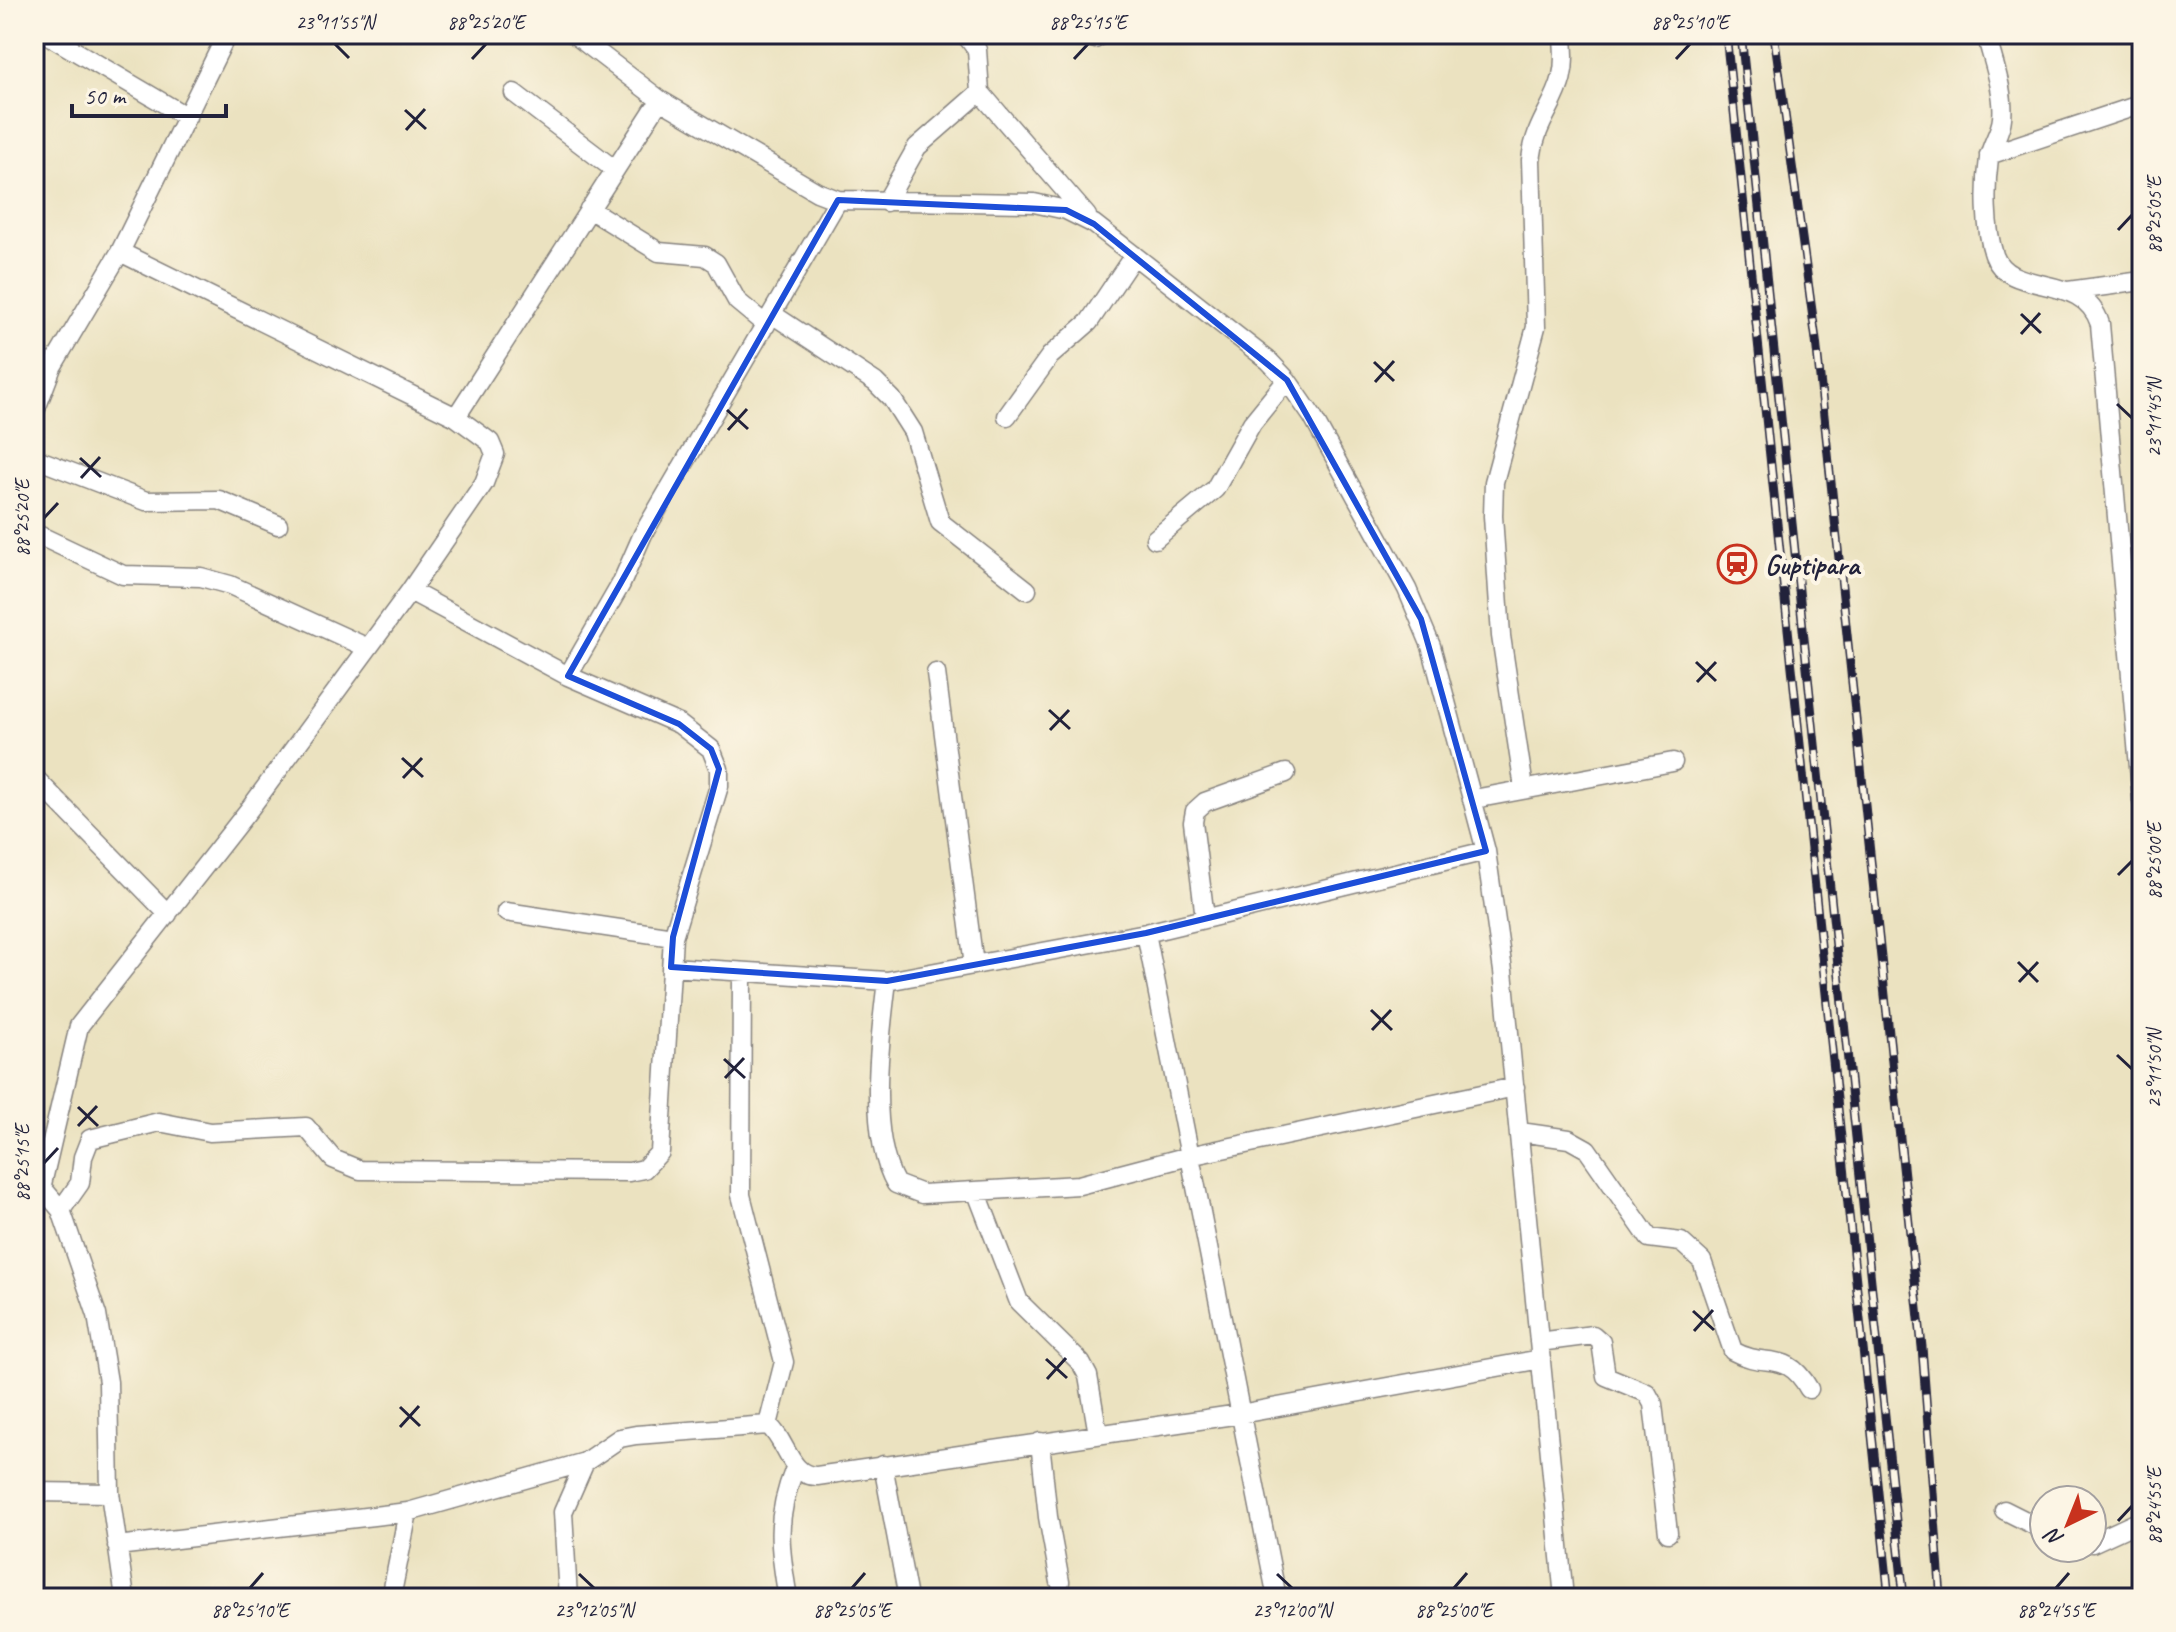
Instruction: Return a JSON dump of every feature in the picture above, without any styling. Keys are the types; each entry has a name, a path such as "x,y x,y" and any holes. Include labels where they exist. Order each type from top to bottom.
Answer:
{"street":[{"path":"46,34 187,117"},
{"path":"34,414 52,367 120,252 227,34"},
{"path":"574,34 660,100 817,192 838,200 1034,203 1066,210 1094,224 1269,361 1287,380 1312,416 1421,619 1474,799 1486,851 1503,971 1520,1132 1564,1598"},
{"path":"965,34 977,50 980,92 1094,224"},
{"path":"1986,34 2003,116 1989,155 1986,194 1994,255 2006,272 2068,291 2092,305 2100,324 2142,801"},
{"path":"1524,788 1501,636 1494,482 1536,327 1531,160 1537,133 1566,70 1565,38"},
{"path":"886,202 917,147 980,92"},
{"path":"514,93 615,170"},
{"path":"456,417 660,100"},
{"path":"1989,155 2142,104"},
{"path":"568,676 621,584 643,534 838,200"},
{"path":"589,209 659,252 705,256 716,263 737,301 875,382 892,399 913,432 940,522 1027,590"},
{"path":"120,252 456,417 490,442 495,454 492,470 410,591 168,914 79,1026 38,1181 61,1210 86,1278 104,1345 110,1493 125,1598"},
{"path":"1007,416 1050,356 1089,322 1134,255"},
{"path":"2068,291 2142,281"},
{"path":"1155,539 1215,489 1252,423 1287,380"},
{"path":"34,458 146,501 219,500 278,525"},
{"path":"34,533 123,575 201,577 230,585 368,648"},
{"path":"61,1210 80,1183 85,1147 90,1139 159,1122 210,1132 306,1127 333,1159 360,1170 629,1172 644,1169 660,1152 673,937 719,786 719,769 711,749 679,724 568,676 410,591"},
{"path":"936,673 974,965"},
{"path":"1474,799 1673,762"},
{"path":"1205,918 1193,822 1195,811 1205,802 1286,773"},
{"path":"34,777 168,914"},
{"path":"671,967 887,981 1146,933 1486,851"},
{"path":"506,912 673,937"},
{"path":"1146,933 1277,1598"},
{"path":"742,972 741,1195 784,1362 768,1425"},
{"path":"887,981 878,1074 885,1159 890,1174 904,1190 922,1194 1079,1185 1189,1156 1515,1087"},
{"path":"1520,1132 1569,1139 1587,1149 1649,1238 1681,1242 1702,1261 1733,1351 1788,1363 1799,1371 1809,1389"},
{"path":"977,1193 1019,1302 1081,1363 1088,1376 1098,1434"},
{"path":"768,1425 783,1441 795,1468 803,1474 817,1476 1240,1414 1540,1350 1593,1335 1601,1342 1606,1376 1636,1385 1647,1393 1653,1404 1668,1533"},
{"path":"117,1546 408,1512 585,1462 620,1438 768,1425"},
{"path":"1040,1442 1048,1517 1060,1582"},
{"path":"568,1598 563,1512 585,1462"},
{"path":"883,1465 908,1598"},
{"path":"788,1598 779,1528 783,1499 795,1468"},
{"path":"34,1492 110,1493"},
{"path":"2004,1510 2028,1522"},
{"path":"391,1598 408,1512"},
{"path":"2108,1536 2142,1520"}],"highlighted area":[{"path":"838,200 1066,210 1094,224 1287,380 1421,619 1486,851 1146,933 887,981 671,967 673,937 719,769 711,749 679,724 568,676"}],"railway":[{"path":"1726,34 1889,1598"},
{"path":"1741,34 1904,1598"},
{"path":"1774,34 1816,340 1922,1347 1941,1598"}],"place":[{"name":"Guptipara","path":"1737,564"}]}
